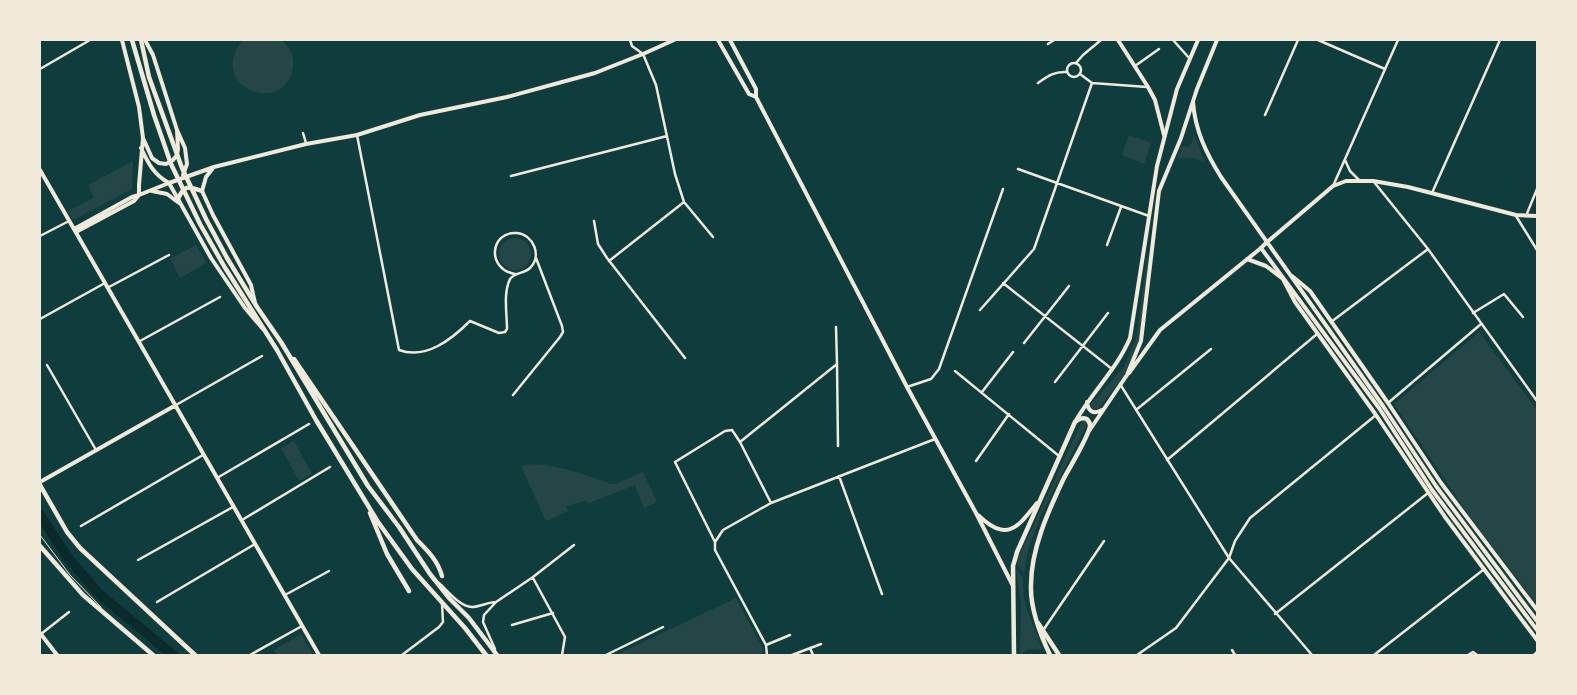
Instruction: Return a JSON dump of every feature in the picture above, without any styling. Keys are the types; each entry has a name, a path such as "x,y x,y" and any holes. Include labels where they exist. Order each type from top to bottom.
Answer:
{"highway":[{"path":"132,40 143,81 171,164 200,224 368,504 412,569 466,628 486,655"},
{"path":"141,40 150,76 182,168 206,219 257,307 281,342 368,486 430,574 450,599 469,618 497,655"},
{"path":"178,199 185,188 202,191"},
{"path":"281,342 300,366 417,540 434,558 440,567 442,576"},
{"path":"1014,655 1013,566 1017,552 1075,422 1081,418 1087,419 1090,426 1089,431 1070,464 1053,502 1037,548 1030,587 1036,619 1050,655"},
{"path":"40,483 68,532 80,548 195,655"},
{"path":"368,504 376,530 387,554 409,591"},
{"path":"40,546 83,595 153,655"},
{"path":"1036,619 1059,655"}],"main road":[{"path":"122,40 139,107 143,138 139,196"},
{"path":"145,40 153,55 177,130 185,148 187,164 180,179"},
{"path":"75,230 132,197 214,167 306,144 357,135 420,115 507,97 563,82 595,73 674,40"},
{"path":"718,40 749,94 756,97"},
{"path":"730,40 756,89 756,97 907,388 976,513 1013,586"},
{"path":"1118,40 1155,100 1164,135"},
{"path":"1075,422 1087,402 1113,370 1123,353 1132,329 1148,216 1164,135 1178,89 1198,40"},
{"path":"1127,375 1143,333 1159,191 1181,138 1217,40"},
{"path":"1193,102 1194,118 1205,149 1221,177 1383,406 1436,486 1537,621"},
{"path":"143,138 152,158 159,163 166,164 177,155 177,130"},
{"path":"142,148 149,165 161,179 169,183 216,265 253,320 265,332"},
{"path":"214,167 206,177 202,191 251,285 257,307"},
{"path":"40,170 140,341 318,655"},
{"path":"1089,431 1120,384 1160,330 1261,248 1333,186 1346,180 1373,181 1432,193 1516,214 1537,216"},
{"path":"150,191 166,194 181,204"},
{"path":"1261,248 1378,408 1432,490 1537,630"},
{"path":"1247,259 1266,266 1283,279 1295,302 1376,415 1428,493 1537,640"},
{"path":"1290,274 1310,291 1441,483 1537,610"},
{"path":"1087,402 1088,408 1093,412 1104,408"},
{"path":"40,483 176,406"},
{"path":"976,513 990,525 1009,530 1020,524 1039,501"},
{"path":"41,634 57,655"}],"street":[{"path":"40,69 90,40"},
{"path":"630,40 632,46 643,54 656,85 675,174 684,202 713,237"},
{"path":"1048,44 1054,40"},
{"path":"1067,72 1070,64 1076,63 1101,40"},
{"path":"1173,40 1190,59"},
{"path":"1265,115 1298,40"},
{"path":"1318,40 1385,69"},
{"path":"1333,186 1398,40"},
{"path":"1432,193 1500,40"},
{"path":"1135,66 1159,49"},
{"path":"1076,63 1081,68 1080,74"},
{"path":"1038,83 1051,74 1067,72 1070,76 1074,77 1080,74"},
{"path":"1080,74 1092,84 1148,87"},
{"path":"980,310 1034,249 1092,84"},
{"path":"303,133 306,144"},
{"path":"357,135 399,350 408,353 441,345 464,328 470,321 499,333 505,332 507,329 505,294 510,279 533,264 536,250 529,239 518,233 505,236 496,246 495,259 503,270 515,274"},
{"path":"511,176 667,136"},
{"path":"1345,160 1350,172 1359,180"},
{"path":"1018,169 1148,216"},
{"path":"1373,181 1428,249 1537,400"},
{"path":"907,388 931,379 939,370 1004,188"},
{"path":"1526,216 1537,189"},
{"path":"609,261 684,202"},
{"path":"1107,244 1121,207"},
{"path":"1516,214 1537,250"},
{"path":"40,236 69,221"},
{"path":"594,221 598,244 609,261 685,358"},
{"path":"1331,322 1428,249"},
{"path":"109,288 169,255"},
{"path":"514,395 563,332 535,257"},
{"path":"40,319 106,282"},
{"path":"1003,283 1113,370"},
{"path":"1024,343 1069,286"},
{"path":"1474,313 1504,294 1524,317"},
{"path":"140,341 220,297"},
{"path":"1055,382 1108,313"},
{"path":"1388,403 1481,324"},
{"path":"836,327 838,446"},
{"path":"1167,460 1318,333"},
{"path":"1136,410 1211,349"},
{"path":"982,392 1013,352"},
{"path":"176,406 262,356"},
{"path":"740,442 837,364"},
{"path":"47,365 96,450"},
{"path":"955,370 1060,456"},
{"path":"1120,384 1229,558 1312,655"},
{"path":"976,461 1008,414"},
{"path":"1137,655 1176,628 1229,558 1235,541 1250,518 1376,415"},
{"path":"217,478 309,424"},
{"path":"716,542 675,462 725,431 732,430 772,503"},
{"path":"767,655 766,645 715,550 716,542 723,530 772,503 935,439"},
{"path":"81,526 203,455"},
{"path":"242,520 330,468"},
{"path":"839,476 882,594"},
{"path":"1275,614 1428,493"},
{"path":"138,560 234,506"},
{"path":"1044,629 1104,541"},
{"path":"157,602 256,544"},
{"path":"497,655 483,622 484,615 496,602 533,577 574,544"},
{"path":"1374,655 1484,570"},
{"path":"284,595 329,571"},
{"path":"430,574 464,604 473,607 496,602"},
{"path":"533,577 565,637 562,655"},
{"path":"402,655 443,622 442,603"},
{"path":"41,634 69,612"},
{"path":"512,625 553,613"},
{"path":"250,655 302,626"},
{"path":"606,655 663,627"},
{"path":"766,645 790,635"},
{"path":"792,655 821,644"},
{"path":"810,648 813,655"},
{"path":"1232,650 1235,655"},
{"path":"1468,655 1473,652 1477,655"},
{"path":"1534,655 1537,652"}],"lane":[{"path":"40,535 67,571 108,615"}],"shaded area":[{"path":"243,40 282,40 293,56 293,68 287,83 276,91 263,93 250,90 240,82 234,71 234,56"},
{"path":"1192,130 1205,162 1192,158 1177,159 1182,146 1188,147 1191,143 1193,137"},
{"path":"1129,135 1151,143 1144,164 1122,155"},
{"path":"133,161 132,189 73,220 68,211 94,198 88,185"},
{"path":"515,238 521,239 526,243 530,248 530,260 526,265 521,269 515,270 509,269 504,265 500,260 499,254 500,248 504,243 509,239"},
{"path":"196,245 206,263 180,278 170,259"},
{"path":"1148,253 1145,311 1135,354 1119,383 1099,408 1094,410 1091,404 1124,367 1136,339"},
{"path":"1479,332 1537,410 1537,605 1470,517 1394,404"},
{"path":"1082,421 1085,421 1087,424 1035,530 1026,559 1024,573 1017,565 1017,560"},
{"path":"294,441 312,474 299,481 281,448"},
{"path":"532,464 562,468 611,484 616,484 643,472 657,502 644,508 635,485 589,503 585,501 566,506 568,511 546,521 521,466"},
{"path":"1016,569 1023,577 1026,606 1042,649 1026,650 1021,655 1021,604"},
{"path":"736,598 763,649 761,655 616,655"},
{"path":"301,634 313,655 277,655 274,650"}],"waterway":[{"path":"40,515 68,558 99,594 173,655"}]}
